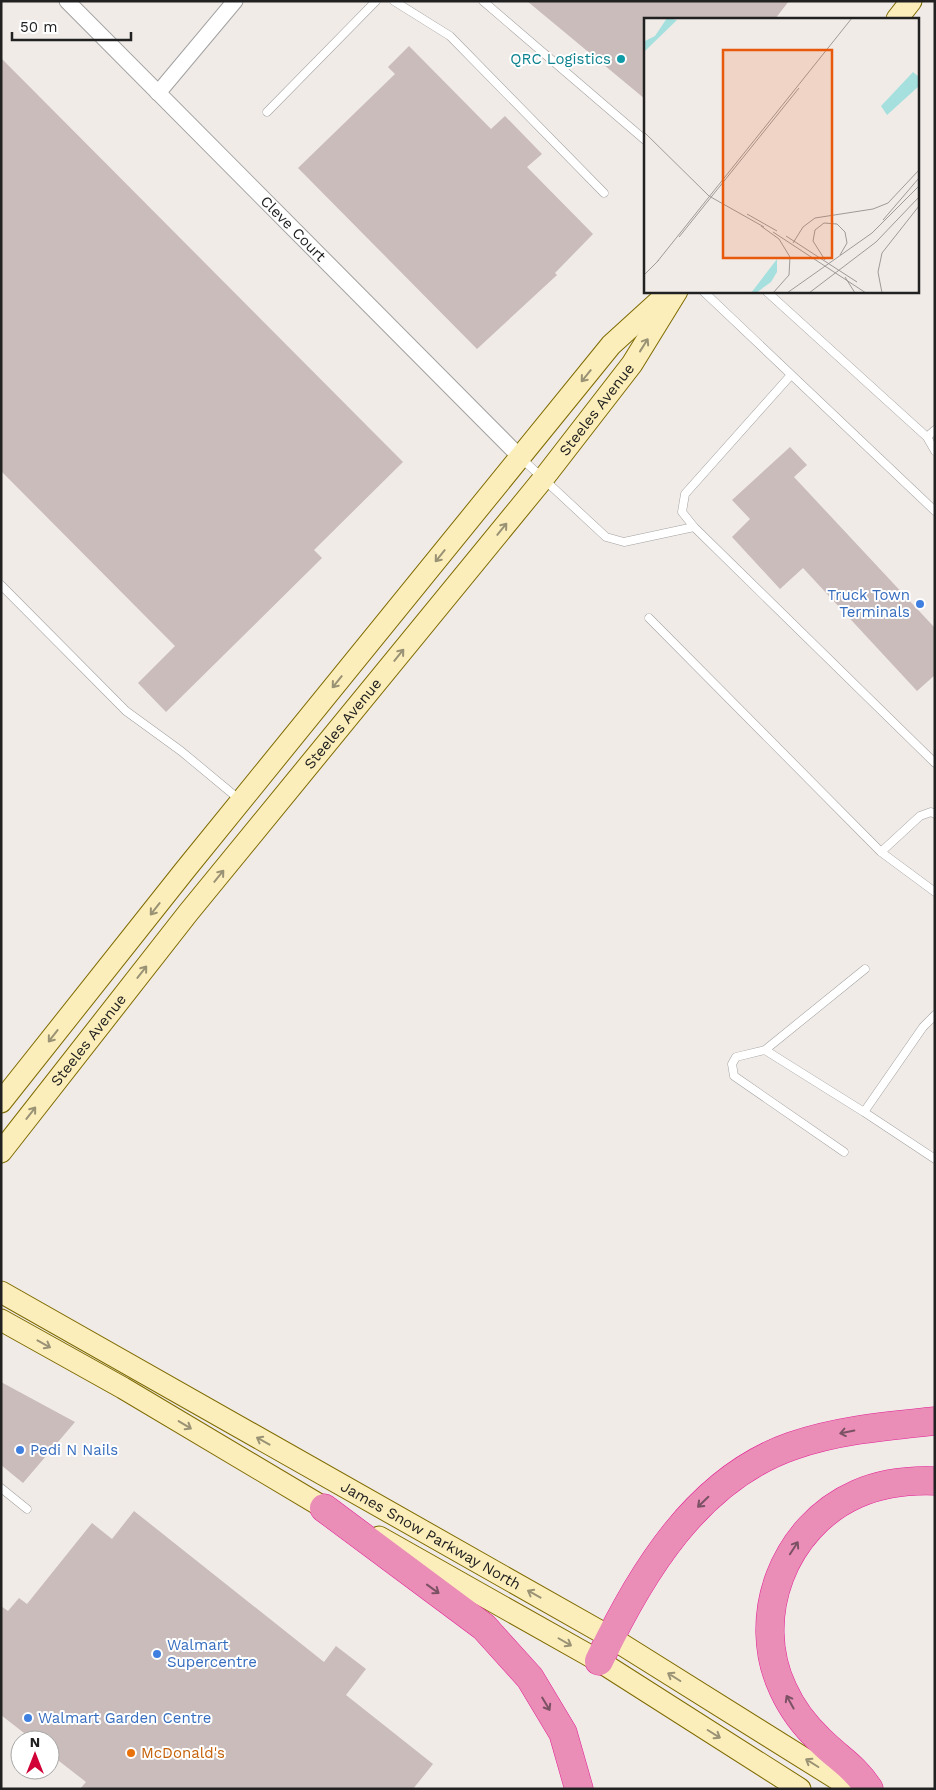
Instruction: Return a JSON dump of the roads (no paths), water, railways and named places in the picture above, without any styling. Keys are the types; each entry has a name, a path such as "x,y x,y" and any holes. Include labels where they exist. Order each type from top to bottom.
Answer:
{"highway":[{"path":"599,1661 610,1637 664,1547 687,1518 716,1490 747,1468 792,1446 846,1432 935,1421"},
{"path":"869,1789 858,1771 821,1742 798,1716 782,1688 776,1673 770,1641 770,1616 774,1592 794,1547 815,1522 834,1507 855,1495 886,1484 910,1481 935,1481"},
{"path":"324,1508 484,1627 530,1678 563,1733 579,1789"}],"main road":[{"path":"898,18 911,1"},
{"name":"Steeles Avenue","path":"1,1102 241,801 611,345 668,292"},
{"name":"Steeles Avenue","path":"1,1152 188,913 543,479 632,364 676,292"},
{"name":"James Snow Parkway North","path":"1,1292 610,1637 854,1789"},
{"name":"James Snow Parkway North","path":"1,1320 123,1388 324,1508 425,1561 599,1661 800,1789"}],"street":[{"name":"Cleve Court","path":"67,1 520,457"},
{"path":"158,93 235,1"}],"lane":[{"path":"267,112 376,1"},
{"path":"394,1 450,36 604,194"},
{"path":"484,1 644,139"},
{"path":"704,292 935,511"},
{"path":"767,292 927,437 935,451"},
{"path":"791,374 685,494 682,512 694,527 935,763"},
{"path":"927,437 935,430"},
{"path":"520,457 606,537 624,542 694,527"},
{"path":"1,585 126,712 181,751 241,801"},
{"path":"649,618 881,852 935,892"},
{"path":"881,852 920,816 931,812 935,814"},
{"path":"844,1152 734,1076 732,1064 736,1057 765,1050 865,969"},
{"path":"864,1112 923,1027 935,1015"},
{"path":"765,1050 935,1159"},
{"path":"1,1488 27,1508"}],"place":[{"name":"QRC Logistics","path":"621,59"},
{"name":"Truck Town Terminals","path":"920,604"},
{"name":"Pedi N Nails","path":"20,1450"},
{"name":"Walmart Supercentre","path":"157,1654"},
{"name":"Walmart Garden Centre","path":"28,1718"},
{"name":"McDonald's","path":"131,1753"}]}
